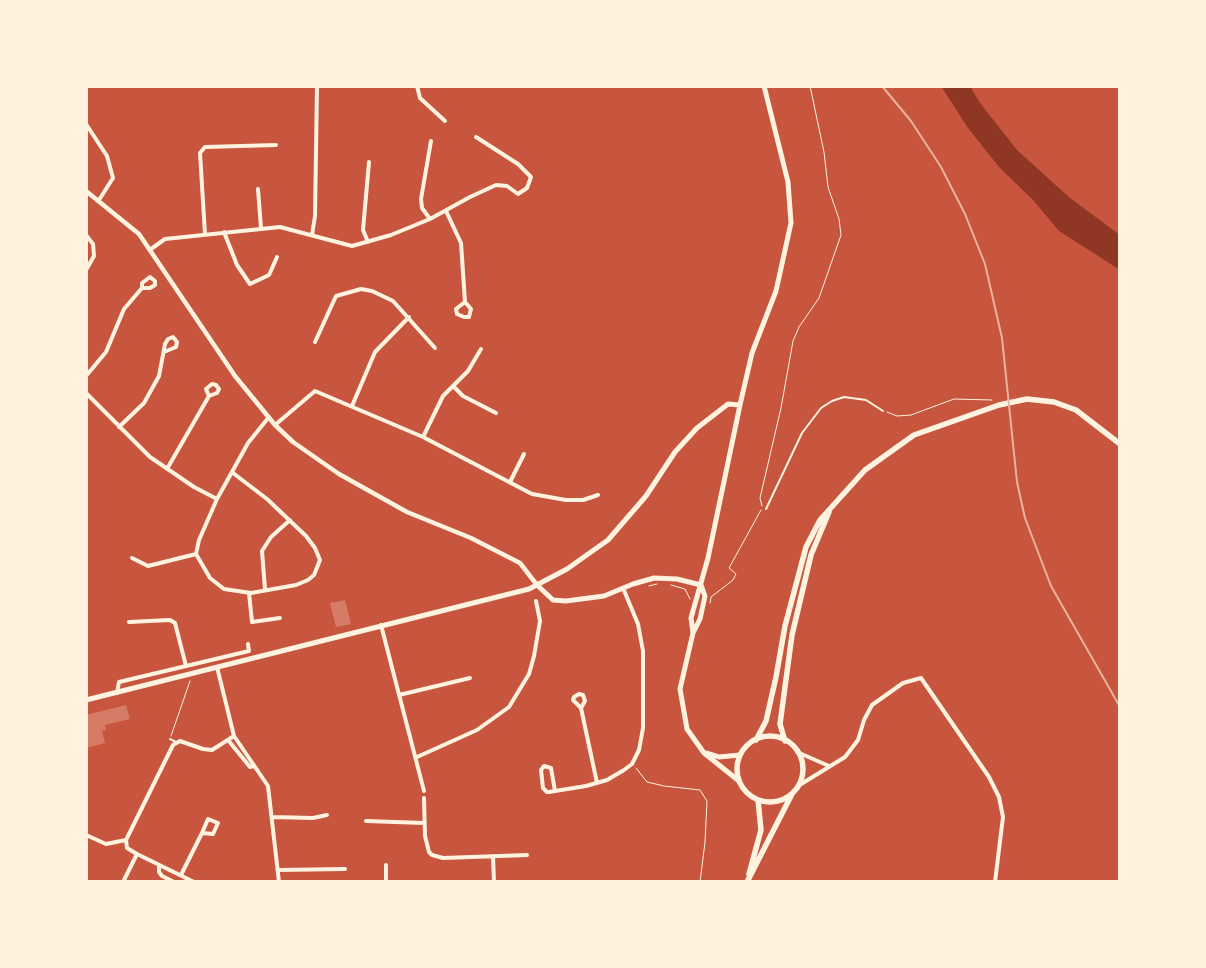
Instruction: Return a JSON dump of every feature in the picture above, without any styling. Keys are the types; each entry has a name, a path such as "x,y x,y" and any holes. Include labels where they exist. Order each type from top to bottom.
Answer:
{"main road":[{"path":"693,633 691,618 697,594 702,585 752,353 776,291 791,223 788,182 764,86"},
{"path":"785,740 780,724 792,635 811,555 829,512 845,489 865,470 914,435 999,405 1027,399 1065,405 1076,410 1120,444"},
{"path":"86,700 528,589 537,585 567,569 608,540 646,496 675,452 697,428 728,404 740,404"},
{"path":"739,781 738,763 740,755 756,740 766,721 787,617 806,547 820,520 829,512"},
{"path":"537,585 553,600 566,601 604,596 654,578 677,579 702,585"},
{"path":"702,585 705,596 700,619 693,633 680,689 687,729 704,753 739,781 746,793 758,800 776,802 792,794"},
{"path":"748,880 792,794 798,786 802,768 797,752 785,740 776,737 756,740"},
{"path":"704,753 720,757 740,755"},
{"path":"748,880 760,830 758,800"}],"street":[{"path":"312,235 315,216 316,86"},
{"path":"417,86 420,98 445,121"},
{"path":"86,124 107,156 113,178 99,200"},
{"path":"151,249 165,239 280,227 352,246 391,235 430,219 496,185 506,186 518,194 527,188 531,177 518,164 476,137"},
{"path":"430,219 422,208 421,199 431,141"},
{"path":"205,234 200,153 205,147 276,145"},
{"path":"368,242 363,230 369,162"},
{"path":"258,189 261,228"},
{"path":"86,191 139,234 151,249 211,344 275,425 293,442 339,474 407,512 478,542 520,563 537,585"},
{"path":"446,211 461,243 465,302 471,309 469,316 464,317 457,314 456,309 465,302"},
{"path":"224,232 237,265 250,284 269,275 278,257"},
{"path":"86,235 92,244 94,256 86,270"},
{"path":"86,376 106,352 124,309 142,288"},
{"path":"315,342 336,296 361,289 383,295 393,301 435,348"},
{"path":"352,406 374,352 409,317"},
{"path":"423,437 443,396 468,371 481,349"},
{"path":"119,427 144,404 159,376 164,352"},
{"path":"453,386 463,396 496,413"},
{"path":"275,425 315,391 423,437 532,494 566,500 583,500 598,495"},
{"path":"86,393 137,446 166,469 217,498"},
{"path":"166,469 210,396"},
{"path":"233,473 268,499 315,548 320,560 314,575 296,585 249,593 224,589 210,578 196,554 199,540 217,498 248,444 269,417"},
{"path":"510,482 524,454"},
{"path":"265,589 262,551 271,537 290,520"},
{"path":"132,558 148,566 196,554"},
{"path":"555,791 551,768 544,766 541,770 543,788 547,792 555,791 597,783 615,776 632,764 639,750 643,728 644,659 638,624 623,588"},
{"path":"249,593 252,622 280,618"},
{"path":"417,757 477,730 509,707 525,681 534,656 540,621 536,601"},
{"path":"129,622 170,620 175,623 186,666"},
{"path":"381,625 417,757 424,791"},
{"path":"117,692 119,682 249,651 248,644"},
{"path":"217,667 234,736 268,786 279,882"},
{"path":"399,695 470,678"},
{"path":"798,786 845,757 858,740 864,720 872,705 903,683 921,678 989,777 999,797 1003,817 995,882"},
{"path":"581,708 597,783"},
{"path":"194,882 127,848 126,840 176,742 180,741 212,750 234,736"},
{"path":"228,740 250,768 254,766"},
{"path":"797,752 829,766"},
{"path":"424,798 424,823 429,852 432,855 443,858 527,855"},
{"path":"273,817 313,818 327,815"},
{"path":"181,875 208,820 218,823 213,834 202,833"},
{"path":"366,822 424,823"},
{"path":"86,835 106,844 126,840"},
{"path":"123,882 137,854"},
{"path":"493,856 494,882"},
{"path":"159,865 159,872 162,876 174,882"},
{"path":"386,865 386,882"},
{"path":"279,870 345,869"}],"lane":[{"path":"766,509 802,433 821,408 832,401 844,397 866,400 883,411"},
{"path":"170,739 176,742"}],"path":[{"path":"763,508 760,498 781,408 792,341 799,326 819,298 841,235 839,219 828,187 824,152 810,86"},
{"path":"883,411 897,416 911,415 954,399 999,401"},
{"path":"170,739 188,690 190,674"},
{"path":"632,764 647,782 700,790 707,801 705,842 700,882"}],"shaded area":[{"path":"941,86 970,86 980,103 1017,150 1070,198 1120,235 1120,270 1059,231 1033,200 999,167 968,128"}],"building":[{"path":"345,600 351,624 336,627 330,603"},
{"path":"126,705 130,719 105,725 106,730 102,731 105,743 86,748 86,715"}],"railway":[{"path":"882,86 911,121 941,167 965,214 985,264 1002,338 1017,482 1025,518 1051,586 1120,707"}]}
